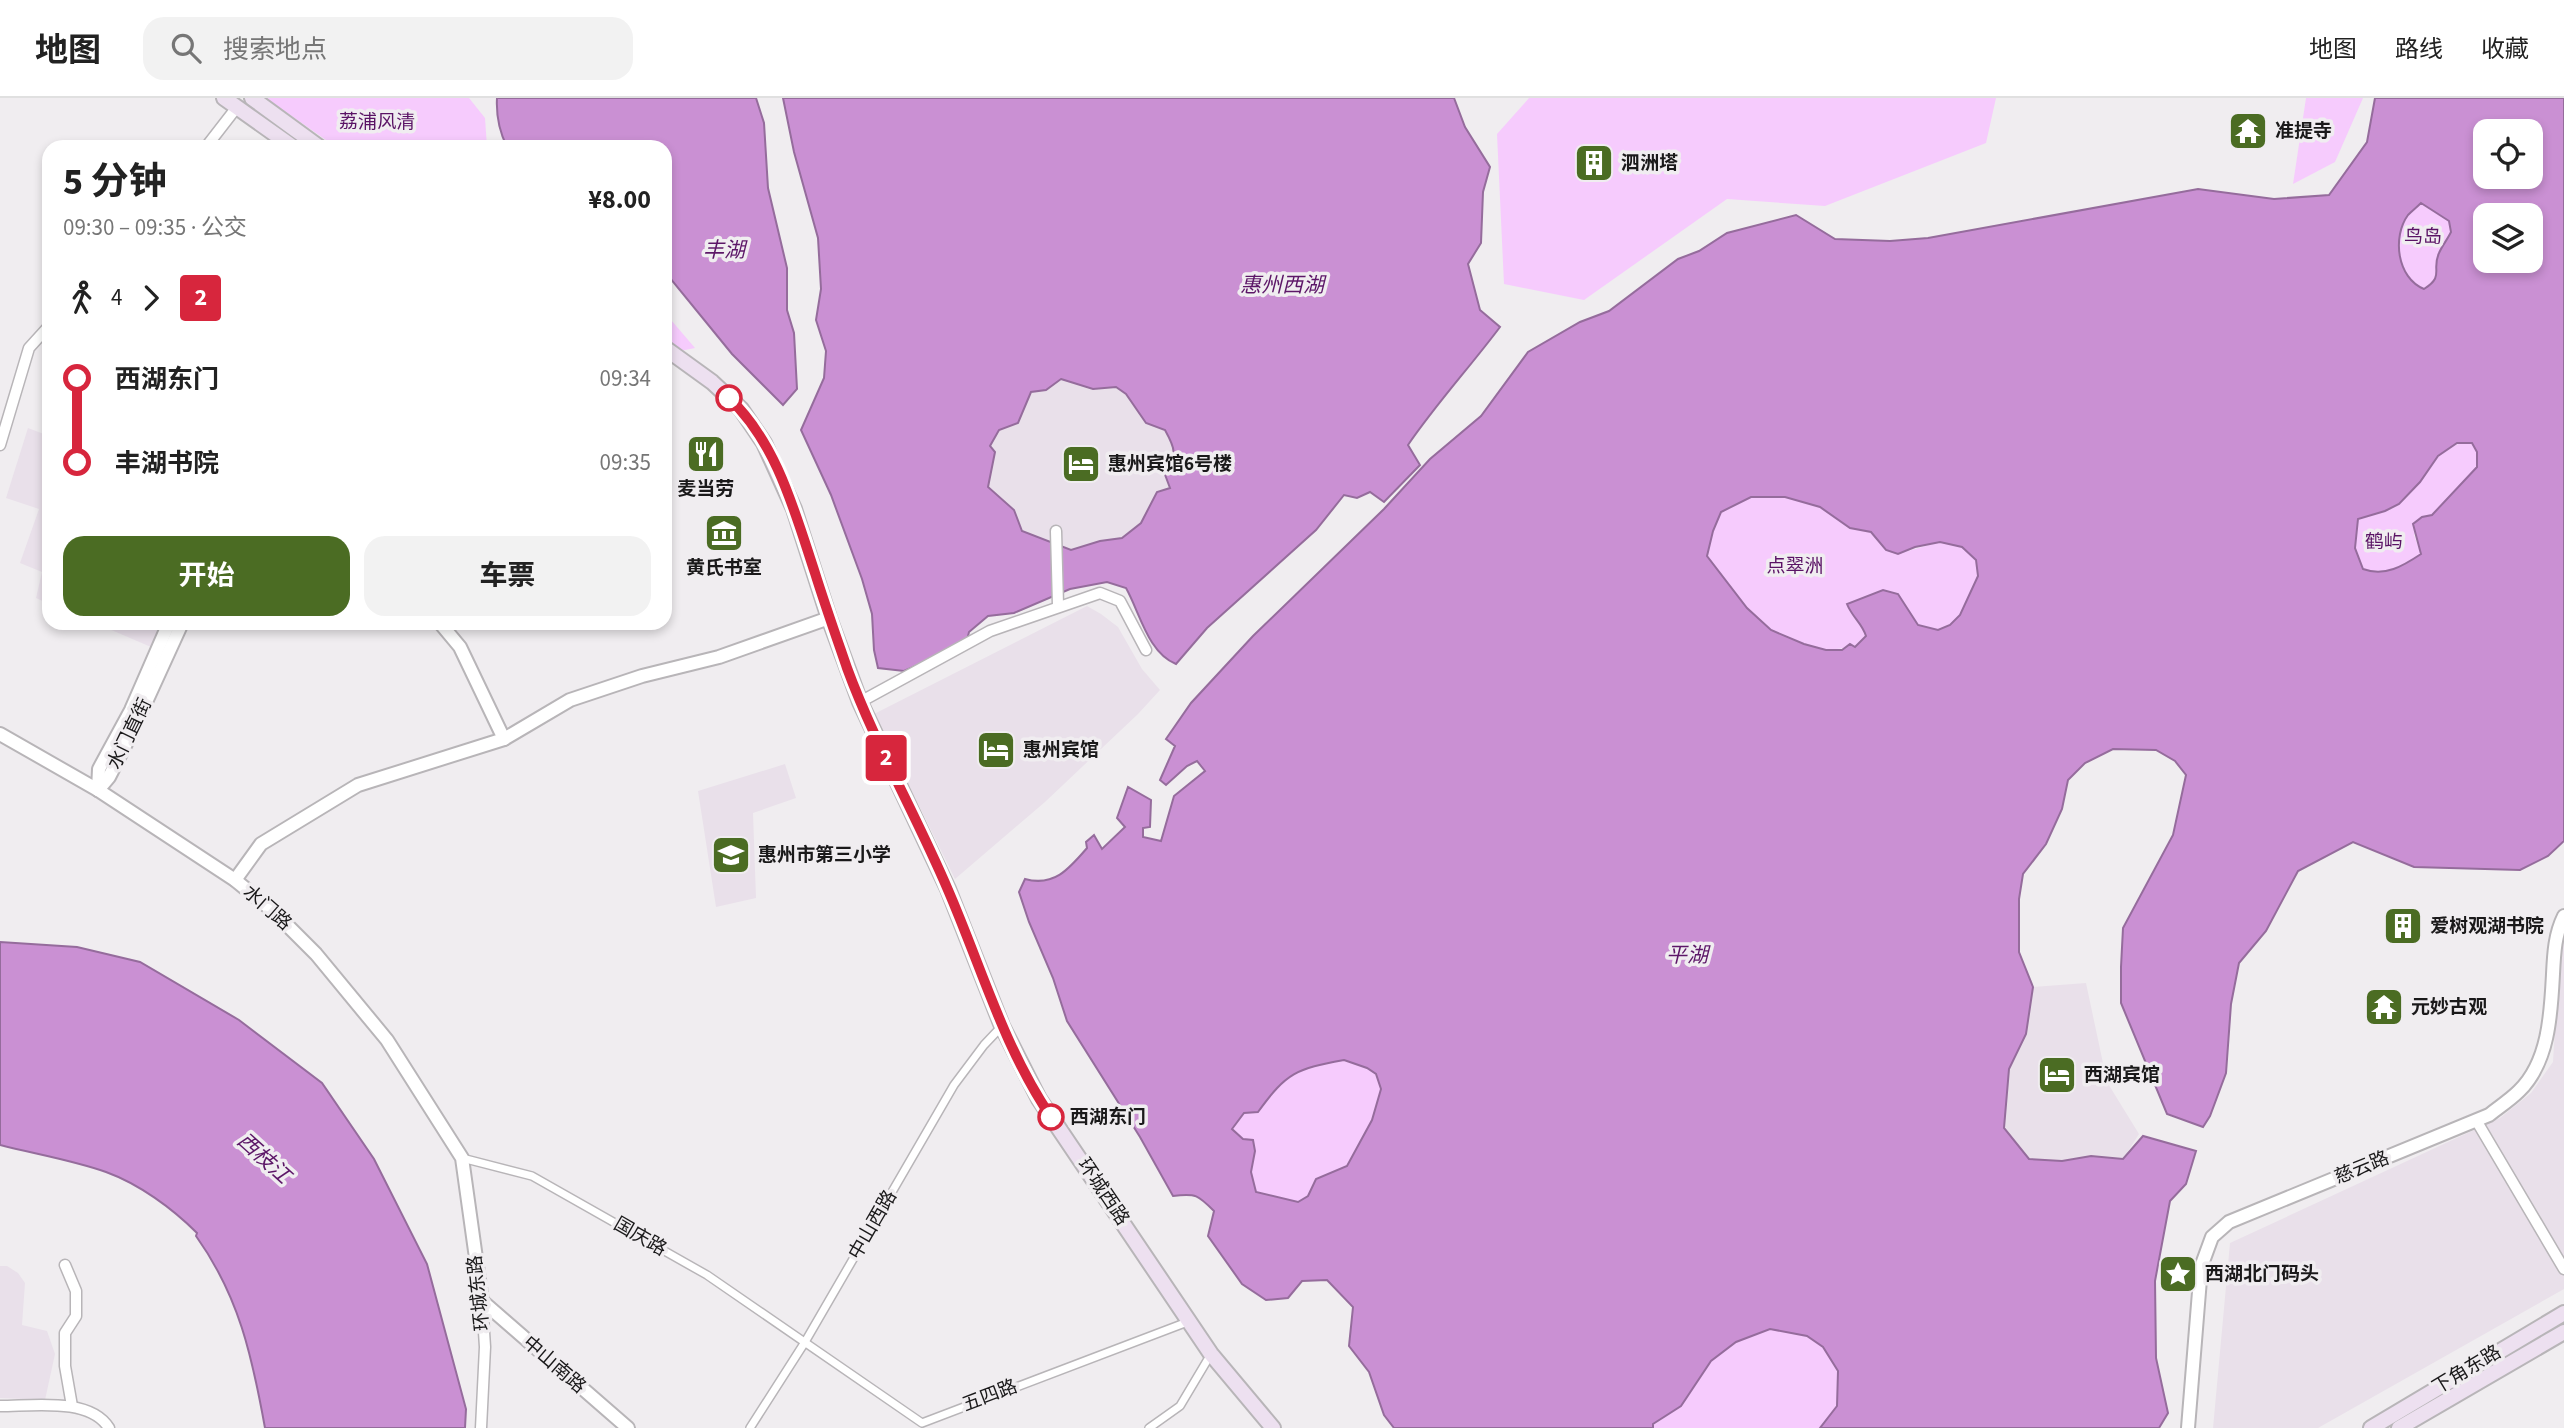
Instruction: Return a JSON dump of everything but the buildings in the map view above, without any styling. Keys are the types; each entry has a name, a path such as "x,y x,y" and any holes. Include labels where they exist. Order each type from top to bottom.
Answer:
{"main road":[{"path":"224,98 283,140"},
{"path":"252,98 309,140"},
{"name":"环城西路","path":"672,353 712,382 741,409 764,443 794,509 829,618 860,702 948,890 1002,1026 1039,1100 1211,1354 1273,1428"},
{"name":"下角东路","path":"2371,1428 2564,1313"},
{"name":"下角东路","path":"2399,1428 2564,1332"}],"street":[{"path":"211,140 237,107"},
{"path":"0,445 29,348 42,334"},
{"path":"1056,531 1058,606"},
{"path":"860,702 990,631 1100,593 1120,601 1146,650"},
{"path":"234,880 261,844 358,785 505,739 570,700 642,676 719,657 829,618"},
{"name":"水门直街","path":"98,790 99,769 131,709 166,630"},
{"name":"水门直街","path":"98,790 109,777 135,726 179,630"},
{"path":"446,630 460,647 505,739"},
{"name":"水门路","path":"0,734 98,790 234,880 273,911 316,954 387,1040 431,1105 462,1158"},
{"name":"慈云路","path":"2188,1428 2201,1267 2212,1237 2230,1222 2489,1115 2520,1090 2535,1069 2546,1041 2557,931 2564,916"},
{"name":"中山西路","path":"750,1428 805,1342 954,1084 1002,1026"},
{"path":"2476,1120 2564,1269"},
{"name":"环城东路","path":"462,1158 482,1301 485,1347 481,1428"},
{"name":"国庆路","path":"462,1158 532,1176 707,1275 805,1342"},
{"path":"65,1265 76,1291 76,1316 65,1333 65,1366 72,1406"},
{"name":"中山南路","path":"482,1301 628,1428"},
{"name":"五四路","path":"805,1342 923,1425 1191,1321"},
{"path":"1149,1428 1180,1406 1211,1354"},
{"path":"0,1406 79,1406 102,1417 109,1428"}],"shaded area":[{"name":"惠州宾馆6号楼","path":"1061,379 1093,389 1116,387 1126,394 1146,423 1165,429 1173,445 1174,458 1164,472 1170,488 1157,493 1141,523 1122,538 1100,541 1071,550 1022,531 1014,510 988,487 992,470 990,446 999,430 1018,423 1031,392 1046,390"},
{"path":"28,428 42,433 42,572 20,563 39,509 6,498"},
{"path":"42,572 42,601 36,598"},
{"name":"惠州宾馆","path":"1087,606 1118,627 1142,669 1160,690 1045,802 955,879 874,714"},
{"path":"111,630 158,630 151,647"},
{"name":"惠州市第三小学","path":"785,764 796,798 753,813 756,898 716,907 698,791"},
{"path":"2564,927 2564,1289 2318,1428 2213,1428 2230,1243 2500,1118 2531,1093 2553,1062 2561,931"},
{"name":"西湖宾馆","path":"2086,983 2107,1082 2139,1134 2123,1159 2091,1156 2062,1161 2029,1159 2004,1128 2009,1069 2026,1034 2033,987"},
{"path":"0,1266 7,1266 18,1273 25,1283 22,1325 47,1331 55,1354 45,1400 0,1398"}],"green space":[{"name":"荔浦风清","path":"266,98 469,98 485,118 487,140 326,140"},
{"path":"1529,98 1996,98 1986,143 1825,206 1727,199 1584,300 1504,284 1497,134"},
{"path":"2306,98 2363,98 2335,162 2293,184"},
{"name":"鸟岛","path":"2421,203 2449,221 2451,232 2440,250 2436,276 2424,289 2408,276 2403,267 2399,245 2403,224"},
{"path":"672,321 695,348 680,351 672,346"},
{"name":"鹤屿","path":"2472,442 2477,452 2477,467 2432,515 2422,517 2414,535 2421,554 2386,571 2363,569 2355,548 2358,519 2395,507 2409,495 2448,449"},
{"name":"点翠洲","path":"1751,497 1785,497 1820,507 1850,528 1871,532 1886,550 1897,554 1940,542 1962,546 1976,560 1978,576 1960,615 1950,625 1938,630 1918,625 1897,594 1883,590 1848,604 1866,636 1855,647 1826,650 1804,644 1771,630 1747,608 1707,556 1721,512"},
{"path":"1344,1060 1376,1074 1381,1089 1372,1120 1347,1167 1316,1179 1308,1196 1297,1202 1256,1192 1251,1172 1255,1151 1232,1129 1244,1113 1258,1112 1277,1088 1294,1074 1314,1066"},
{"path":"1770,1329 1807,1336 1823,1347 1838,1371 1837,1406 1820,1428 1653,1428 1653,1425 1681,1406 1711,1361 1736,1342"}],"water":[{"name":"丰湖","path":"497,98 756,98 764,123 768,188 787,268 787,310 794,333 797,389 783,405 732,354 672,281 672,140 504,140 497,111"},
{"name":"惠州西湖","path":"783,98 1454,98 1465,127 1490,167 1483,192 1481,243 1468,264 1480,310 1500,327 1408,445 1420,465 1384,502 1370,492 1357,498 1344,495 1316,530 1207,628 1176,664 1166,659 1152,642 1126,588 1107,582 1070,589 1014,613 988,616 969,632 966,644 904,671 878,668 872,614 862,579 831,495 801,430 824,378 826,351 816,320 821,289 818,238 794,152","holes":["1061,379 1093,389 1116,387 1126,394 1146,423 1165,430 1174,451 1164,472 1170,488 1157,492 1141,523 1122,538 1100,541 1071,550 1022,531 1014,510 988,487 995,452 990,446 999,430 1018,423 1031,392 1046,390"]},
{"name":"平湖","path":"2375,98 2564,98 2564,841 2548,856 2520,870 2414,867 2353,842 2298,871 2266,931 2239,963 2231,1004 2226,1073 2210,1116 2203,1127 2167,1114 2121,1003 2123,928 2173,835 2186,775 2175,761 2156,750 2113,749 2085,763 2068,780 2062,809 2046,844 2023,874 2019,899 2019,952 2033,987 2026,1034 2009,1069 2004,1128 2029,1159 2062,1161 2091,1156 2123,1159 2143,1136 2196,1151 2186,1184 2170,1201 2155,1281 2156,1358 2168,1413 2159,1428 1820,1428 1837,1406 1838,1371 1823,1347 1807,1336 1770,1329 1736,1342 1711,1361 1681,1406 1653,1424 1653,1428 1394,1428 1384,1415 1369,1372 1349,1346 1353,1307 1327,1280 1302,1281 1288,1298 1266,1300 1242,1284 1208,1236 1214,1211 1196,1196 1173,1196 1140,1137 1067,1021 1019,892 1025,879 1044,880 1060,874 1074,863 1087,848 1086,842 1094,835 1102,849 1125,827 1117,818 1128,787 1151,800 1150,827 1143,828 1143,837 1161,841 1174,796 1205,771 1197,761 1187,766 1166,785 1160,780 1175,746 1166,739 1191,703 1253,636 1384,509 1430,459 1481,416 1528,352 1580,322 1609,311 1678,259 1699,251 1727,233 1796,215 1835,239 1890,241 1928,238 2198,189 2274,199 2329,195 2367,142","holes":["2421,203 2449,221 2451,232 2440,250 2436,276 2424,289 2408,276 2403,267 2399,245 2403,224","2457,443 2472,443 2477,452 2477,467 2432,515 2422,517 2413,524 2421,554 2386,571 2363,569 2355,548 2358,519 2399,504 2420,482 2438,456","1751,497 1785,497 1820,507 1850,528 1871,532 1886,550 1898,554 1940,542 1962,547 1976,560 1978,576 1960,615 1950,625 1938,630 1918,625 1898,594 1883,590 1847,604 1866,636 1855,647 1850,644 1842,650 1826,650 1771,630 1747,608 1707,556 1721,512","1344,1060 1376,1074 1381,1089 1372,1120 1347,1166 1316,1179 1308,1196 1298,1202 1256,1192 1251,1172 1255,1151 1253,1140 1243,1139 1232,1129 1244,1113 1258,1112 1277,1088 1294,1074 1314,1066"]},
{"name":"西枝江","path":"0,942 77,947 140,962 239,1020 322,1083 374,1159 427,1264 466,1409 465,1428 265,1428 242,1328 223,1281 196,1236 197,1233 154,1198 118,1177 80,1164 0,1145"}],"bus line":[{"name":"2","path":"729,398 741,409 764,443 794,509 829,618 860,702 948,890 1002,1026 1039,1100 1051,1117"}],"place":[{"name":"准提寺","path":"2248,131"},
{"name":"泗洲塔","path":"1594,163"},
{"name":"麦当劳","path":"706,454"},
{"name":"惠州宾馆6号楼","path":"1081,464"},
{"name":"黄氏书室","path":"724,533"},
{"name":"惠州宾馆","path":"996,750"},
{"name":"惠州市第三小学","path":"731,855"},
{"name":"爱树观湖书院","path":"2403,926"},
{"name":"元妙古观","path":"2384,1007"},
{"name":"西湖宾馆","path":"2057,1075"},
{"name":"西湖东门","path":"1051,1117"},
{"name":"西湖北门码头","path":"2178,1274"}]}
